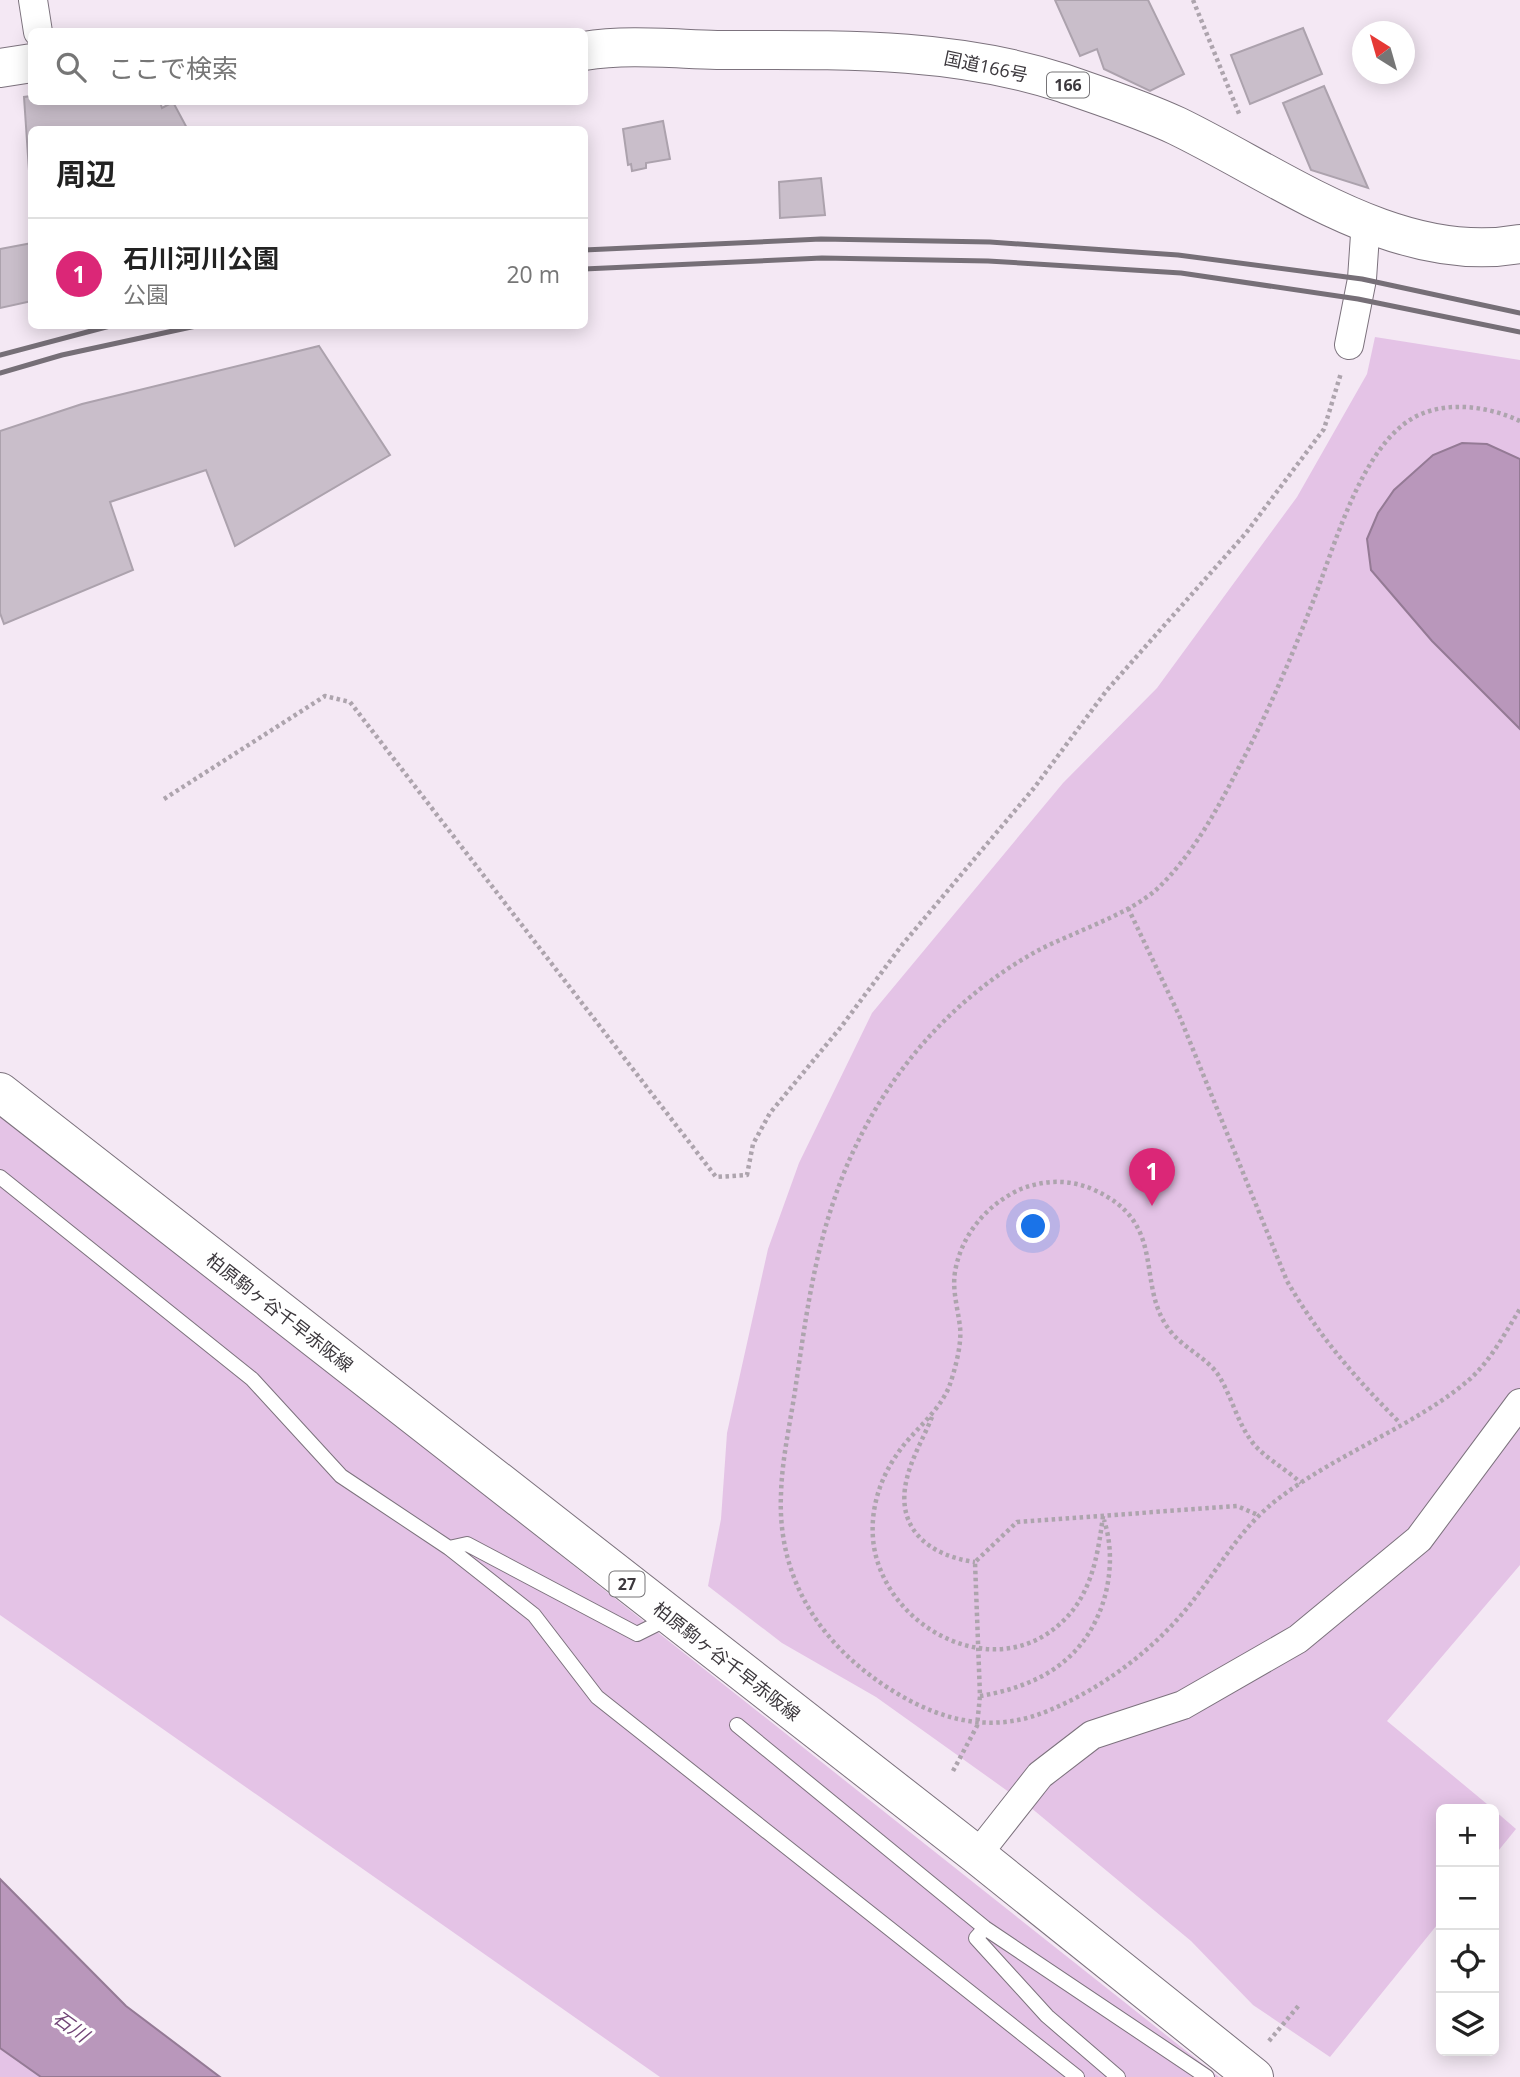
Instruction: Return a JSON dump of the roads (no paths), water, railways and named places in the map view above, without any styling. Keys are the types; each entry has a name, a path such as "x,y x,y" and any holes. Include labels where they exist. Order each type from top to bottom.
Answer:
{"main road":[{"name":"国道166号","path":"588,51 828,50 948,56 1061,83 1175,125 1327,206 1423,243 1488,250 1520,244"},
{"path":"0,68 28,64"},
{"name":"柏原駒ヶ谷千早赤阪線","path":"0,1092 977,1855 1232,2067"}],"street":[{"path":"33,0 37,28"},
{"path":"1349,345 1362,279 1366,220"},
{"path":"977,1855 1040,1775 1092,1735 1183,1705 1298,1639 1419,1539 1520,1403"}],"lane":[{"path":"0,1177 252,1379 341,1476 449,1548 534,1615 597,1697 1077,2077"},
{"path":"449,1548 467,1544 637,1634 670,1617"},
{"path":"737,1725 985,1928 1232,2067"},
{"path":"985,1928 976,1938 1046,2015 1118,2077"}],"water":[{"path":"1462,443 1487,444 1520,459 1520,729 1432,641 1371,570 1367,539 1378,513 1394,490 1433,455"},
{"name":"石川","path":"0,1879 126,2006 220,2077 41,2077 0,2048"}],"railway":[{"path":"588,250 821,239 990,242 1178,255 1362,279 1520,313"},
{"path":"588,269 822,258 988,261 1181,273 1358,299 1520,332"},
{"path":"0,355 99,329"},
{"path":"0,373 62,355 182,329"}],"place":[{"name":"石川河川公園","path":"1152,1206"}]}
